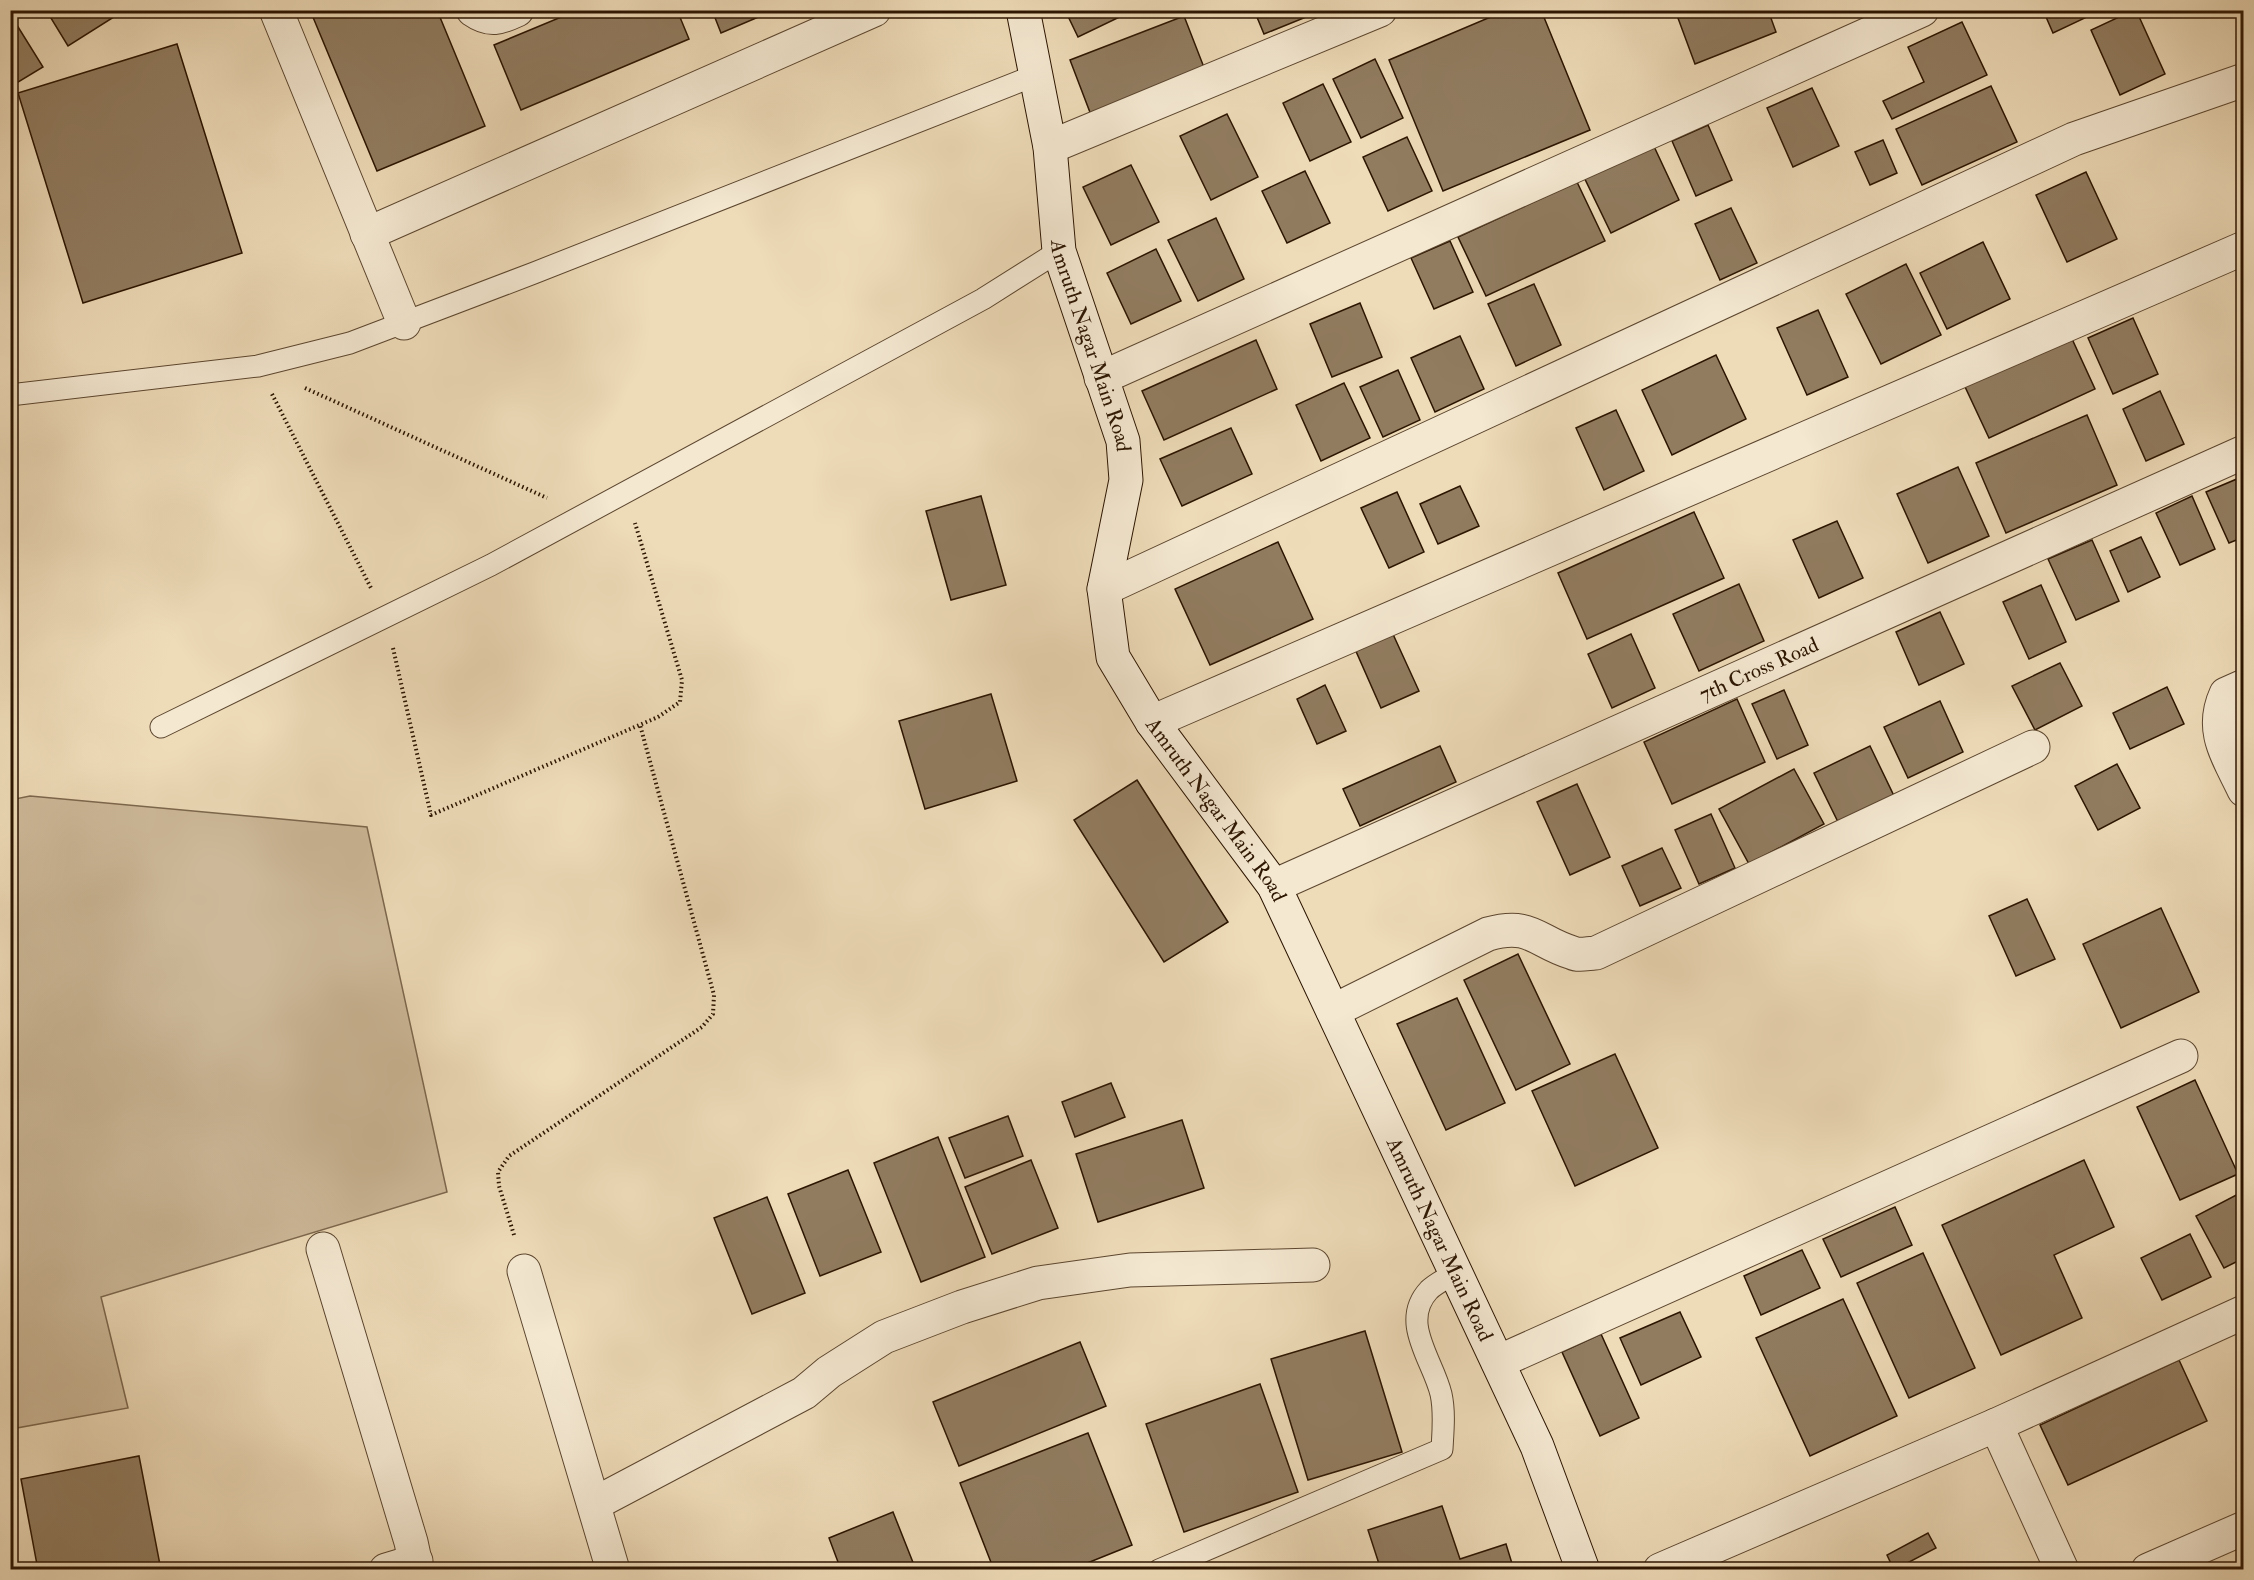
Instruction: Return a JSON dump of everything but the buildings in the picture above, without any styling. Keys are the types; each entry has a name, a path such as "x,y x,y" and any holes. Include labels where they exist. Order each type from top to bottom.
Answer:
{"street":[{"path":"276,10 404,323"},
{"path":"473,10 484,18 497,19 518,10"},
{"path":"367,234 874,10"},
{"name":"Amruth Nagar Main Road","path":"1023,10 1050,147 1059,251 1123,441 1126,480 1104,589 1113,657 1152,722 1274,886 1537,1446 1583,1569"},
{"path":"1050,147 1380,10"},
{"path":"1101,378 1922,10"},
{"path":"1104,589 2074,139 2244,80"},
{"path":"1152,722 2244,248"},
{"name":"7th Cross Road","path":"1274,886 2244,452"},
{"path":"2244,686 2226,694 2220,706 2218,721 2222,741 2244,790"},
{"path":"1333,1011 1488,934 1507,929 1523,930 1574,954 1596,953 2033,747"},
{"path":"1498,1362 2181,1056"},
{"path":"323,1250 406,1567"},
{"path":"594,1504 804,1393 830,1372 884,1337 962,1307 1038,1283 1130,1270 1313,1265"},
{"path":"525,1270 613,1569"},
{"path":"1660,1569 1996,1425 2244,1312"},
{"path":"1996,1425 2062,1569"},
{"path":"2148,1569 2244,1528"}],"lane":[{"path":"10,395 258,366 350,343 1036,75"},
{"path":"161,727 491,565 983,299 1059,251"},
{"path":"1159,1569 1442,1449 1441,1393 1417,1332 1417,1308 1429,1290 1456,1272"}],"path":[{"path":"258,366 386,617 431,815 658,717 680,702 682,680 626,492"},
{"path":"258,366 583,515"},
{"path":"525,1270 499,1186 498,1172 509,1156 702,1027 713,1014 714,995 640,725"}],"shaded area":[{"path":"30,796 367,827 447,1192 101,1297 128,1408 11,1429 10,800"}]}
